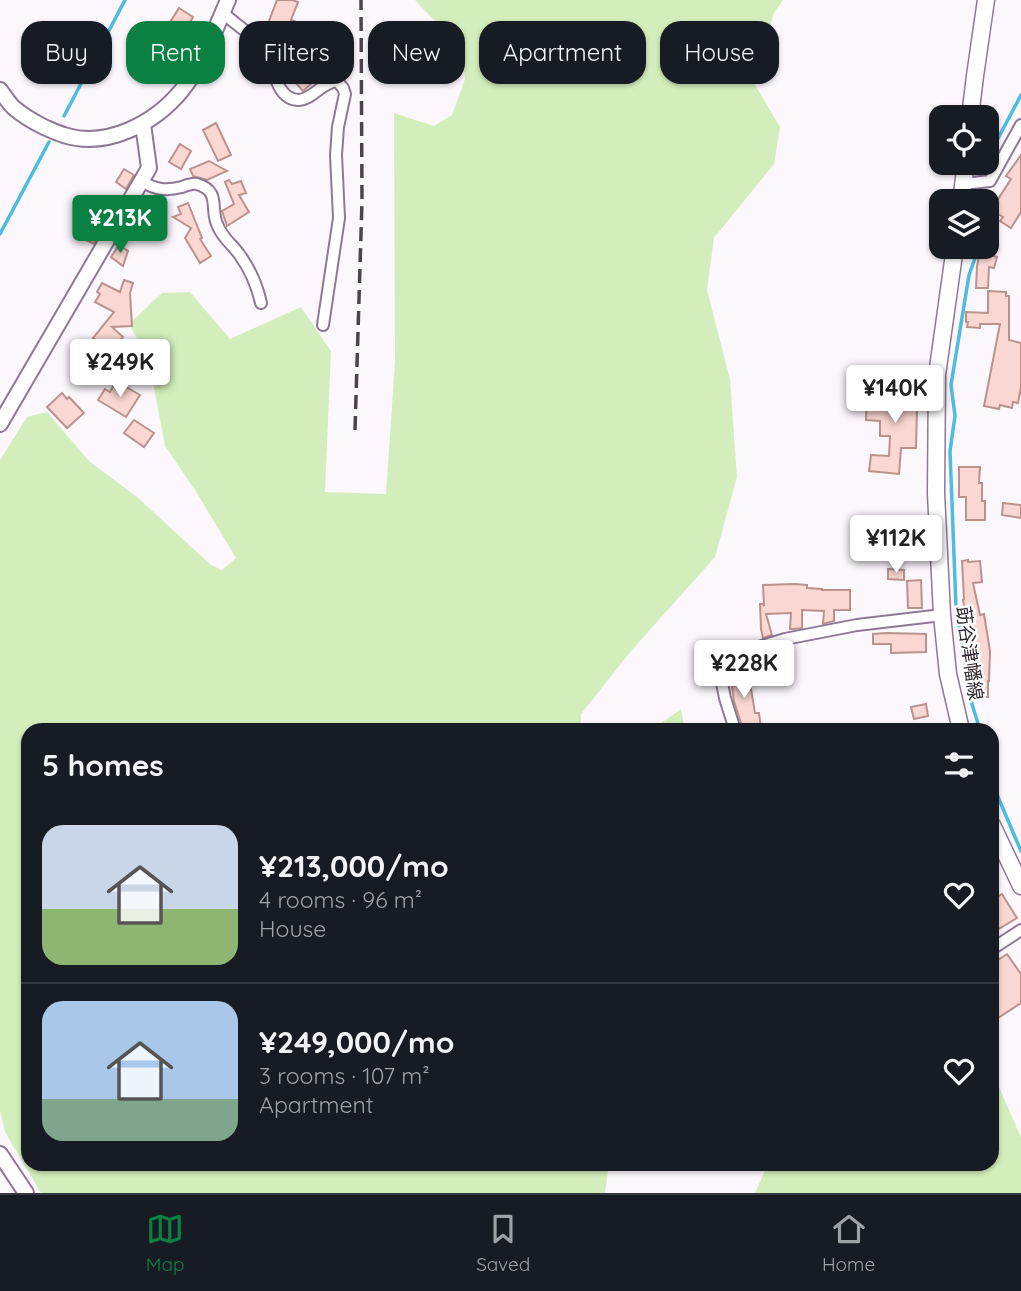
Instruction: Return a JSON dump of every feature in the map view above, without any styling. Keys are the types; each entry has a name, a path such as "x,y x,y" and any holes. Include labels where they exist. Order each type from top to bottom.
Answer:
{"main road":[{"path":"971,105 986,0"},
{"path":"962,189 964,175"},
{"name":"莇谷津幡線","path":"953,259 937,375 936,493 942,615 948,674 959,723"},
{"path":"999,840 1021,886"}],"street":[{"path":"0,90 13,107 34,122 65,136 90,139 119,134 143,124 164,110 183,89 198,66 225,6 261,44 281,90 287,96 302,100 330,81 337,81 345,94 338,127 336,155 339,218 323,326"},
{"path":"0,425 149,168 143,124"},
{"path":"963,184 990,181 1021,125"},
{"path":"141,181 162,190 193,183 209,191 216,206 215,222 249,271 258,288 261,303"},
{"path":"733,723 724,698 719,668 726,657 785,639 857,625 942,615"},
{"path":"999,944 1021,930"},
{"path":"0,1154 26,1193"}],"green space":[{"path":"415,0 783,0 772,21 660,21 660,84 755,84 780,127 774,164 714,238 707,290 730,379 737,477 715,557 631,651 581,714 581,723 21,723 21,1159 5,1132 0,1111 0,460 27,417 47,412 89,461 137,497 211,565 222,570 236,558 165,446 149,361 129,324 162,293 190,292 230,339 301,307 331,351 325,492 386,494 395,361 394,113 434,126 452,115 465,84 465,21 436,21"},
{"path":"681,709 684,723 661,723"},
{"path":"999,1087 1021,1137 1021,1193 755,1193 765,1171 999,1171"},
{"path":"28,1171 608,1171 605,1193 41,1193"}],"building":[{"path":"277,0 298,2 291,20 294,21 269,21"},
{"path":"179,8 193,17 191,21 171,21"},
{"path":"297,84 311,84 303,91"},
{"path":"216,123 231,155 218,161 203,130"},
{"path":"180,144 191,151 181,169 169,162"},
{"path":"1021,155 1021,212 1011,228 1000,221 1003,217 999,215 999,198 1011,179 1006,176"},
{"path":"209,161 227,171 207,180 193,176 190,169"},
{"path":"124,169 134,175 126,189 116,182"},
{"path":"229,180 232,184 241,181 246,193 239,195 249,212 227,226 222,211 234,204 225,182"},
{"path":"103,199 116,205 94,244 82,238"},
{"path":"188,203 202,238 200,239 211,256 200,263 185,238 191,228 173,217 181,214 178,207"},
{"path":"119,245 128,251 123,266 111,257"},
{"path":"978,259 996,259 994,268 989,267 988,288 976,288"},
{"path":"124,280 133,283 130,293 132,326 112,327 123,337 111,352 93,338 114,312 95,302 102,283 120,292"},
{"path":"988,291 1006,292 1006,296 1009,296 1009,340 1021,343 1021,387 1018,403 1013,402 1012,408 1000,405 999,409 984,406 1000,324 980,324 980,328 967,327 966,312 988,313"},
{"path":"908,371 918,371 916,448 901,448 899,474 869,471 871,455 889,456 890,436 880,436 880,421 866,420 867,396 907,398"},
{"path":"116,381 140,395 126,417 98,400 105,389 110,392"},
{"path":"62,393 84,413 67,428 47,407"},
{"path":"134,420 154,433 144,447 124,433"},
{"path":"959,467 980,467 979,483 982,483 982,501 985,501 985,520 966,520 966,497 959,497"},
{"path":"1003,503 1021,505 1021,518 1002,515"},
{"path":"962,561 980,561 982,582 973,583 980,615 984,614 990,651 988,697 976,697 975,680 970,680 971,661 962,618 966,617"},
{"path":"888,569 904,570 904,580 888,579"},
{"path":"921,580 922,608 908,608 907,581"},
{"path":"795,584 822,590 850,590 850,610 834,610 834,621 823,624 824,611 802,610 802,628 794,629 790,629 791,613 766,614 772,635 763,638 760,604 764,606 763,585"},
{"path":"873,634 926,634 926,652 891,653 891,644 873,644"},
{"path":"742,664 745,684 750,683 755,713 759,713 760,723 741,723 734,701 731,666"},
{"path":"926,704 928,716 914,719 911,707"},
{"path":"1002,894 1017,918 999,929 999,896"},
{"path":"1007,954 1021,974 1021,1003 999,1017 999,959"}],"waterway":[{"path":"64,116 125,0"},
{"path":"999,136 1021,95"},
{"path":"0,234 49,142"},
{"path":"975,259 969,275 951,385 955,416 950,451 956,607 972,704 978,723"},
{"path":"999,799 1021,851"}],"railway":[{"path":"355,430 362,201 361,0"}]}
